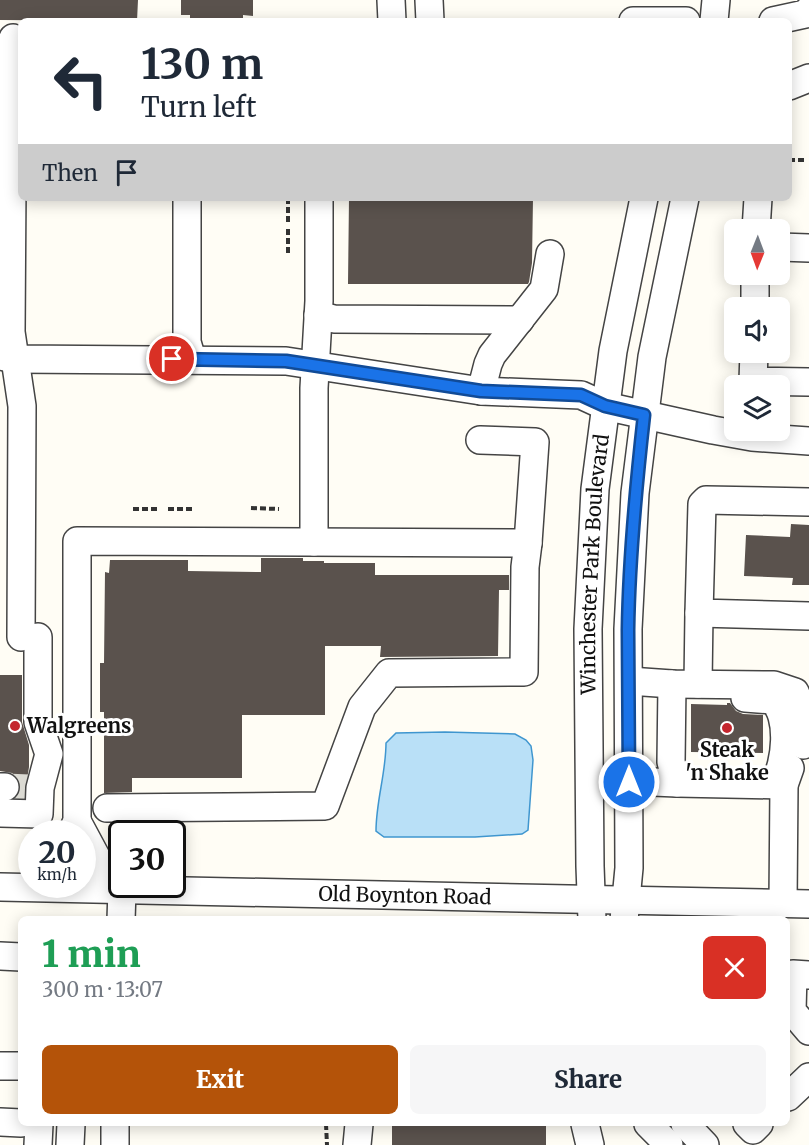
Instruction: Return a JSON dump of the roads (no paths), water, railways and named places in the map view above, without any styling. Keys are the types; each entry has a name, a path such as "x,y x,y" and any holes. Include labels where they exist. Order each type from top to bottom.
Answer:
{"street":[{"path":"391,0 392,18"},
{"path":"429,0 430,18"},
{"path":"674,18 676,0"},
{"path":"714,18 716,0"},
{"path":"787,18 805,14 809,10"},
{"path":"11,38 6,184 5,359 11,408 10,582 38,722 49,754"},
{"path":"792,85 809,78"},
{"path":"187,201 187,342 192,360"},
{"path":"314,542 314,388 318,315 319,201"},
{"name":"Winchester Park Boulevard","path":"592,910 588,629 596,489 613,351 643,201"},
{"name":"Winchester Park Boulevard","path":"625,910 629,782 628,630 635,493 652,357 684,201"},
{"path":"757,219 758,201"},
{"path":"790,247 809,248"},
{"path":"481,391 492,355 544,289 550,254"},
{"path":"318,315 334,318 520,321"},
{"path":"5,359 286,361 481,391 581,395 605,406 752,437 809,441"},
{"path":"754,363 753,381 809,382"},
{"path":"107,808 325,806 362,707 389,673 524,672 525,567 535,442 480,440"},
{"path":"676,783 672,762 680,688 699,613 702,504 706,500 809,502"},
{"path":"74,820 77,754 77,541 528,543"},
{"path":"699,613 809,616"},
{"path":"20,637 77,637"},
{"path":"629,681 766,698 777,704 783,718 783,764 779,784 796,904"},
{"path":"629,782 779,784 789,775 792,752 806,745 806,713 795,692 774,685 680,688"},
{"path":"0,813 39,814 18,788 49,754 77,754"},
{"path":"96,859 108,876"},
{"name":"Old Boynton Road","path":"186,893 592,910 796,904"},
{"path":"119,898 121,916"},
{"path":"0,956 18,957"},
{"path":"799,1027 792,1011 793,974 809,975"},
{"path":"0,1066 18,1066"},
{"path":"790,1095 809,1077"},
{"path":"0,1122 18,1123"},
{"path":"38,1145 39,1126"},
{"path":"70,1145 71,1126"},
{"path":"115,1126 115,1145"},
{"path":"357,1145 359,1126"},
{"path":"585,1126 590,1145"},
{"path":"650,1126 669,1145"},
{"path":"687,1126 705,1145"}],"water":[{"path":"396,733 515,734 526,740 531,746 533,760 528,830 522,834 475,837 384,837 376,831 386,743"}],"tunnel":[{"path":"5,787 29,788"}],"place":[{"name":"Walgreens","path":"15,726"},
{"name":"Steak 'n Shake","path":"727,728"}]}
